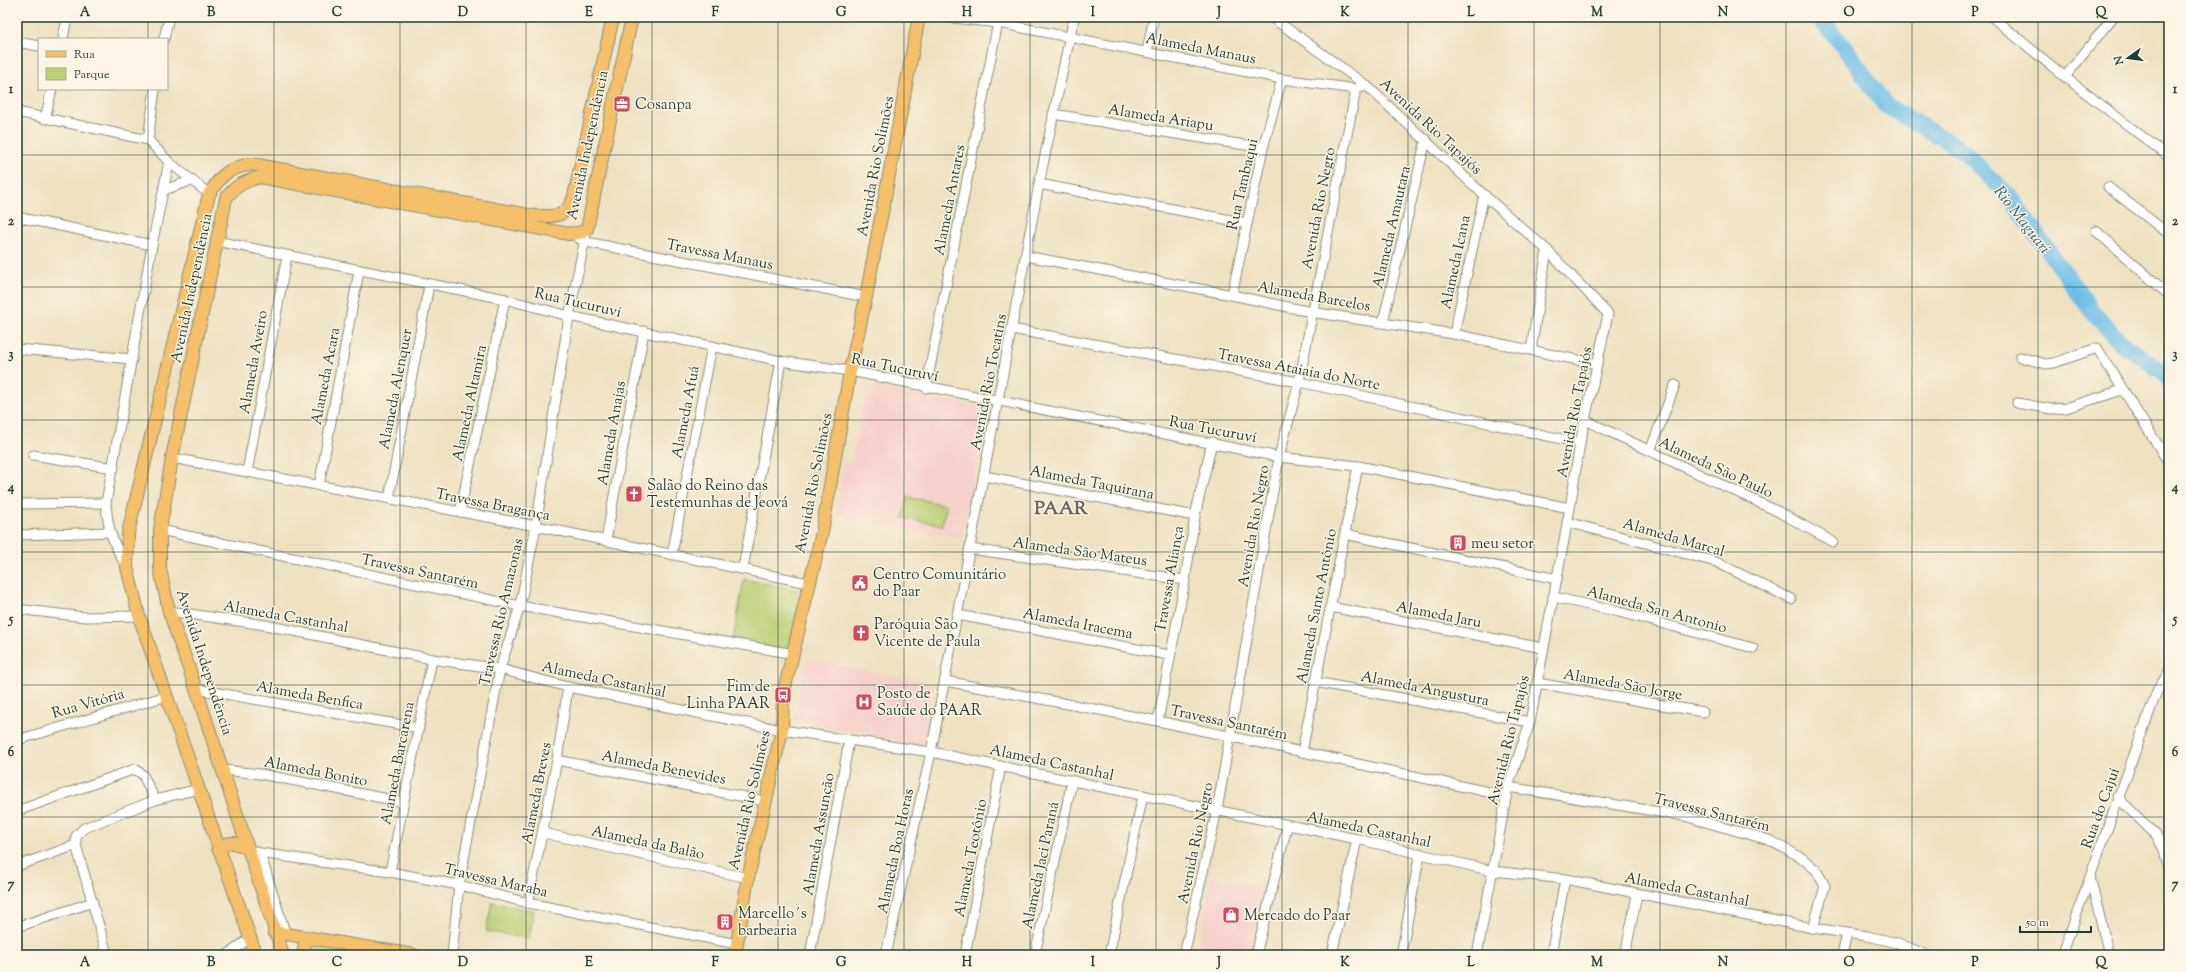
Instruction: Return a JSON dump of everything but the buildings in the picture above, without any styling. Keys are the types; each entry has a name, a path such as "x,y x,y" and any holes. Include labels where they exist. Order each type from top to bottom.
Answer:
{"main road":[{"name":"Avenida Independência","path":"256,955 218,849 139,616 127,567 128,533 210,194 219,178 229,170 252,164 534,216 557,216 566,211 574,196 613,17"},
{"name":"Avenida Independência","path":"282,955 280,933 248,849 169,611 160,569 160,530 172,458 226,198 232,189 240,184 260,177 569,234 583,232 587,229 632,17"},
{"name":"Avenida Rio Solimões","path":"736,950 748,878 782,730 783,695 794,654 808,583 822,532 850,371 866,297 920,17"},
{"path":"218,849 223,845 232,842 248,849"},
{"path":"280,933 414,955"},
{"path":"303,955 306,938"}],"street":[{"path":"63,38 67,17"},
{"path":"164,38 169,17"},
{"name":"Alameda Manaus","path":"946,17 998,20 1070,37 1282,79 1356,89"},
{"name":"Avenida Rio Tocatins","path":"931,752 999,402 1039,184 1074,17"},
{"path":"1147,52 1154,17"},
{"name":"Avenida Rio Tapajós","path":"1271,17 1367,86 1426,139 1484,195 1547,250 1608,314 1580,443 1570,508 1530,722 1508,786 1477,955"},
{"path":"1992,17 2065,77 2169,157"},
{"path":"2065,77 2113,17"},
{"name":"Alameda Antares","path":"926,388 998,20"},
{"path":"17,42 38,46"},
{"name":"Rua Tambaqui","path":"1232,295 1263,148 1282,79"},
{"path":"1356,89 1367,86"},
{"name":"Avenida Rio Negro","path":"1184,955 1217,810 1279,457 1299,382 1311,312 1356,89"},
{"path":"45,119 52,90"},
{"path":"148,140 155,90"},
{"path":"17,112 148,140 170,162 210,194"},
{"name":"Alameda Ariapu","path":"1053,114 1263,148"},
{"name":"Alameda Amautara","path":"1383,322 1426,139"},
{"path":"127,567 113,544 109,532 106,503 114,468 152,245 170,162"},
{"path":"164,190 192,180"},
{"path":"1039,184 1247,223"},
{"path":"2108,187 2169,234"},
{"name":"Alameda Icana","path":"1454,334 1484,195"},
{"path":"17,217 152,245"},
{"name":"Travessa Rio Amazonas","path":"452,955 459,885 500,669 520,606 536,526 569,316 583,241 587,229"},
{"path":"2096,231 2169,295"},
{"name":"Travessa Manaus","path":"569,234 583,241 866,297"},
{"name":"Rua Tucuruví","path":"216,242 505,300 569,316 781,361 850,371 926,388 1212,442 1279,457 1358,466 1570,508"},
{"path":"1531,350 1547,250"},
{"name":"Alameda Aveiro","path":"247,472 287,256"},
{"name":"Alameda Barcelos","path":"1026,256 1232,295 1311,312 1454,334 1597,364"},
{"name":"Alameda Acara","path":"319,486 359,271"},
{"name":"Alameda Alenquer","path":"389,498 429,285"},
{"name":"Alameda Altamira","path":"460,512 505,300"},
{"name":"Travessa Ataiaia do Norte","path":"1012,329 1299,382 1580,443"},
{"name":"Alameda Anajas","path":"606,540 644,331"},
{"name":"Alameda Afuá","path":"672,554 712,346"},
{"path":"2020,357 2046,364 2054,363 2097,348 2169,463"},
{"path":"17,349 132,359"},
{"path":"742,568 781,361"},
{"path":"1650,451 1676,385"},
{"path":"2018,403 2052,408 2066,408 2122,390"},
{"name":"Alameda São Paulo","path":"1585,420 1778,512 1833,542"},
{"name":"Travessa Aliança","path":"1158,721 1169,655 1185,580 1195,516 1212,442"},
{"path":"33,455 114,468"},
{"name":"Travessa Bragança","path":"172,458 536,526 808,583"},
{"name":"Alameda Santo Antônio","path":"1302,752 1358,466"},
{"name":"Alameda Taquirana","path":"984,476 1195,516"},
{"path":"17,504 106,503"},
{"name":"Alameda Marcal","path":"1567,522 1716,562 1791,599"},
{"name":"Travessa Santarém","path":"160,530 520,606 794,654"},
{"path":"17,535 109,532"},
{"path":"1345,534 1557,579"},
{"name":"Alameda São Mateus","path":"970,549 1185,580"},
{"name":"Alameda San Antonio","path":"1553,597 1619,612 1753,648"},
{"name":"Alameda Jaru","path":"1330,607 1543,648"},
{"path":"17,609 85,617 139,616"},
{"name":"Alameda Castanhal","path":"169,611 265,625 432,659 500,669 568,687 782,730 931,752 1217,810 1287,826 1357,839 1493,871 1565,879 1813,928 1898,943 1922,954"},
{"name":"Alameda Iracema","path":"958,615 1169,655"},
{"name":"Alameda Barcarena","path":"390,872 432,659"},
{"name":"Rua do Cajuí","path":"2062,955 2157,691 2169,672"},
{"name":"Travessa Santarém","path":"945,681 1158,721 1507,796"},
{"name":"Alameda Angustura","path":"1315,682 1530,722"},
{"name":"Alameda São Jorge","path":"1537,683 1703,712"},
{"name":"Alameda Breves","path":"528,903 557,760 568,687"},
{"name":"Alameda Benfica","path":"196,689 419,728"},
{"name":"Rua Vitória","path":"17,740 167,696"},
{"name":"Alameda Assunção","path":"810,955 849,741"},
{"name":"Alameda Boa Horas","path":"886,955 931,752"},
{"name":"Alameda Benevides","path":"557,760 765,801"},
{"name":"Alameda Teotônio","path":"965,955 1001,766"},
{"path":"17,811 135,769 143,775 155,800"},
{"name":"Alameda Bonito","path":"223,770 272,776 404,802"},
{"name":"Alameda Jaci Paraná","path":"1035,955 1072,781"},
{"name":"Travessa Santarém","path":"1508,786 1684,816 1769,840 1784,846 1816,870 1824,882 1825,886 1813,928"},
{"path":"102,955 105,953 105,947 76,845 76,836 84,828 155,800 198,789"},
{"path":"1109,955 1143,795"},
{"path":"2118,797 2156,835 2166,848 2169,871"},
{"path":"1256,955 1287,826"},
{"name":"Alameda da Balão","path":"543,833 748,878"},
{"path":"1332,955 1357,839"},
{"path":"17,866 76,845"},
{"name":"Travessa Maraba","path":"248,849 260,853 390,872 459,885 528,903 736,950"},
{"path":"260,853 280,933"},
{"path":"1401,955 1420,853"},
{"path":"2090,877 2108,955"},
{"path":"1551,955 1565,879"},
{"path":"1625,955 1637,894"},
{"path":"17,927 93,902"},
{"path":"1842,955 1847,934"},
{"path":"227,955 250,938"}],"shaded area":[{"path":"867,385 988,409 961,539 837,516 843,465 852,461"},
{"name":"Posto de Saúde do PAAR","path":"806,659 934,684 922,746 794,721"},
{"path":"1211,877 1263,886 1251,954 1199,944"}],"green space":[{"path":"908,497 947,505 942,525 903,518"},
{"path":"744,579 801,591 789,651 733,640"},
{"path":"492,902 534,911 529,939 486,931"},
{"path":"306,938 401,955 303,955"}],"waterway":[{"name":"Rio Maguari","path":"1819,17 1847,51 1885,105 1962,150 2009,196 2091,310 2121,343 2163,372 2169,380"}],"place":[{"name":"Cosanpa","path":"622,104"},
{"name":"Salão do Reino das Testemunhas de Jeová","path":"634,494"},
{"name":"meu setor","path":"1458,543"},
{"name":"Centro Comunitário do Paar","path":"860,583"},
{"name":"Paróquia São Vicente de Paula","path":"861,633"},
{"name":"Fim de Linha PAAR","path":"783,695"},
{"name":"Posto de Saúde do PAAR","path":"864,702"},
{"name":"Mercado do Paar","path":"1231,915"},
{"name":"Marcello´s barbearia","path":"725,922"}],"district":[{"name":"PAAR","path":"1061,507"}]}
